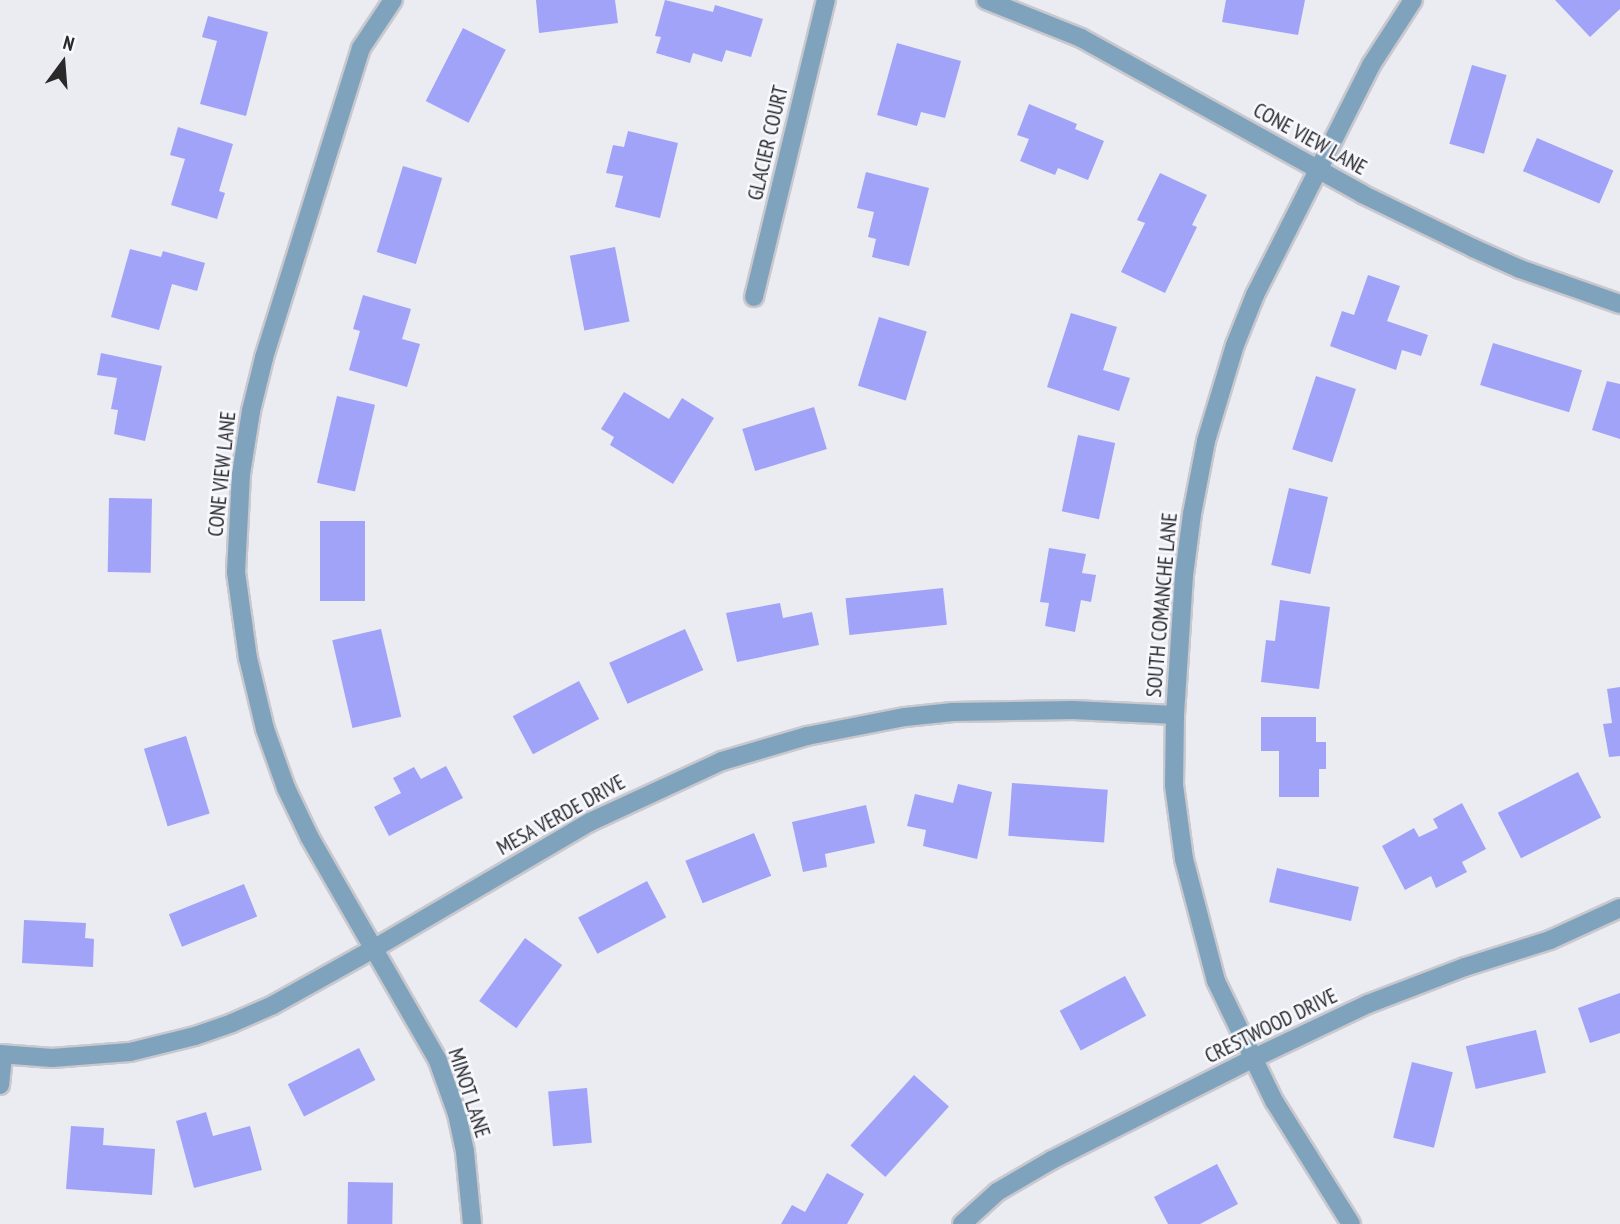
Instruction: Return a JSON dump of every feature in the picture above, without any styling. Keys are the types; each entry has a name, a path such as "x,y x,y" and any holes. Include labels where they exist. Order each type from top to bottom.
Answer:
{"street":[{"name":"CONE VIEW LANE","path":"374,948 310,838 286,788 265,729 248,658 236,572 243,461 264,358 358,59 375,23 393,0"},
{"name":"GLACIER COURT","path":"754,297 826,0"},
{"name":"CONE VIEW LANE","path":"986,0 1081,38 1318,170 1520,269 1620,304"},
{"name":"SOUTH COMANCHE LANE","path":"1352,1224 1274,1101 1216,981 1184,859 1174,785 1174,715 1184,575 1206,441 1235,345 1255,295 1371,65 1413,0"},
{"name":"MESA VERDE DRIVE","path":"2,1054 52,1058 103,1055 195,1036 273,1005 590,822 722,761 807,736 905,717 953,712 1073,710 1174,715"},
{"name":"CRESTWOOD DRIVE","path":"962,1224 997,1192 1052,1160 1252,1059 1367,1004 1465,967 1550,940 1620,908"},
{"name":"MINOT LANE","path":"374,948 442,1072 466,1152 472,1224"},
{"path":"0,1086 2,1054"}],"building":[{"path":"536,0 615,0 618,23 539,33"},
{"path":"665,0 713,12 715,5 763,19 751,57 726,50 722,62 693,53 690,63 656,53 661,37 655,36"},
{"path":"1226,0 1305,0 1298,35 1222,22"},
{"path":"1555,0 1620,0 1620,9 1590,37"},
{"path":"208,16 268,32 246,116 200,104 217,41 202,37"},
{"path":"463,28 506,50 469,123 426,101"},
{"path":"897,43 961,61 945,118 921,112 917,126 877,115"},
{"path":"1472,65 1507,75 1484,154 1449,144"},
{"path":"1029,104 1077,124 1075,129 1104,141 1088,180 1058,168 1055,175 1020,161 1029,139 1017,135"},
{"path":"178,127 233,144 219,191 225,193 217,219 171,205 185,159 170,155"},
{"path":"628,131 678,143 660,218 615,207 623,176 606,173 613,145 624,147"},
{"path":"1537,138 1613,170 1599,204 1523,171"},
{"path":"403,166 442,178 416,264 377,252"},
{"path":"866,172 929,188 909,266 872,257 876,239 868,237 874,212 857,208"},
{"path":"1160,173 1207,195 1192,225 1197,227 1165,293 1121,272 1145,223 1137,220"},
{"path":"615,247 630,322 584,330 570,256"},
{"path":"130,249 161,257 163,251 205,263 197,291 172,284 159,330 111,317"},
{"path":"1368,275 1400,286 1387,321 1428,335 1421,356 1402,350 1396,370 1330,346 1342,311 1354,315"},
{"path":"363,295 411,309 402,339 420,344 407,387 349,370 360,331 353,329"},
{"path":"1071,313 1117,327 1103,370 1130,378 1119,411 1047,387"},
{"path":"879,317 927,332 906,400 858,386"},
{"path":"1493,343 1582,370 1569,412 1480,385"},
{"path":"101,353 162,366 145,441 114,434 118,410 111,409 117,378 97,375"},
{"path":"1316,376 1356,389 1332,462 1292,449"},
{"path":"1607,381 1620,384 1620,439 1592,430"},
{"path":"624,392 669,419 682,398 714,418 673,484 610,445 614,437 601,429"},
{"path":"337,396 375,405 355,491 317,483"},
{"path":"814,407 827,449 755,471 742,429"},
{"path":"1078,435 1115,443 1099,519 1062,511"},
{"path":"1289,488 1328,497 1310,574 1271,565"},
{"path":"109,498 152,499 151,573 108,572"},
{"path":"320,521 365,521 365,601 320,601"},
{"path":"1049,548 1086,554 1082,573 1096,575 1091,602 1081,600 1075,632 1045,626 1049,603 1040,602"},
{"path":"943,588 947,625 849,635 846,598"},
{"path":"1280,600 1330,607 1319,689 1261,682 1266,640 1275,641"},
{"path":"780,603 783,618 812,612 819,645 737,662 726,613"},
{"path":"381,629 401,717 353,728 332,640"},
{"path":"685,629 703,670 627,704 609,663"},
{"path":"579,681 599,719 533,754 513,716"},
{"path":"1620,687 1620,756 1609,757 1603,724 1612,723 1607,689"},
{"path":"1261,717 1316,717 1316,742 1326,742 1326,769 1319,769 1319,797 1279,797 1279,751 1261,751"},
{"path":"186,736 210,813 168,826 144,749"},
{"path":"446,766 463,798 389,836 374,807 401,793 393,778 414,767 421,779"},
{"path":"1578,772 1601,817 1521,858 1498,813"},
{"path":"1012,783 1108,790 1104,843 1008,836"},
{"path":"958,784 992,792 977,859 923,846 926,830 907,826 915,794 953,803"},
{"path":"1462,803 1486,849 1462,862 1467,872 1436,888 1431,876 1405,890 1382,846 1414,828 1419,837 1438,828 1433,819"},
{"path":"866,805 875,843 825,854 827,867 803,872 792,822"},
{"path":"754,833 771,876 703,903 685,861"},
{"path":"1277,868 1359,887 1351,921 1269,902"},
{"path":"647,881 666,917 597,954 578,918"},
{"path":"244,884 257,916 182,947 169,914"},
{"path":"24,920 86,923 85,938 94,939 93,967 22,963"},
{"path":"525,938 562,965 516,1028 479,1001"},
{"path":"1125,976 1146,1016 1081,1050 1060,1011"},
{"path":"1620,993 1620,1033 1590,1043 1578,1008"},
{"path":"1536,1030 1546,1073 1476,1089 1466,1046"},
{"path":"359,1048 375,1080 304,1116 288,1084"},
{"path":"1412,1062 1453,1072 1434,1148 1393,1138"},
{"path":"914,1075 949,1106 885,1177 850,1146"},
{"path":"587,1088 592,1143 553,1146 548,1091"},
{"path":"206,1112 213,1136 250,1126 262,1170 194,1188 176,1121"},
{"path":"71,1126 104,1128 103,1145 155,1149 152,1195 66,1189"},
{"path":"1217,1164 1238,1204 1200,1224 1168,1224 1154,1197"},
{"path":"827,1173 864,1194 847,1224 781,1224 792,1205 805,1212"},
{"path":"348,1182 393,1183 392,1224 347,1224"}]}
